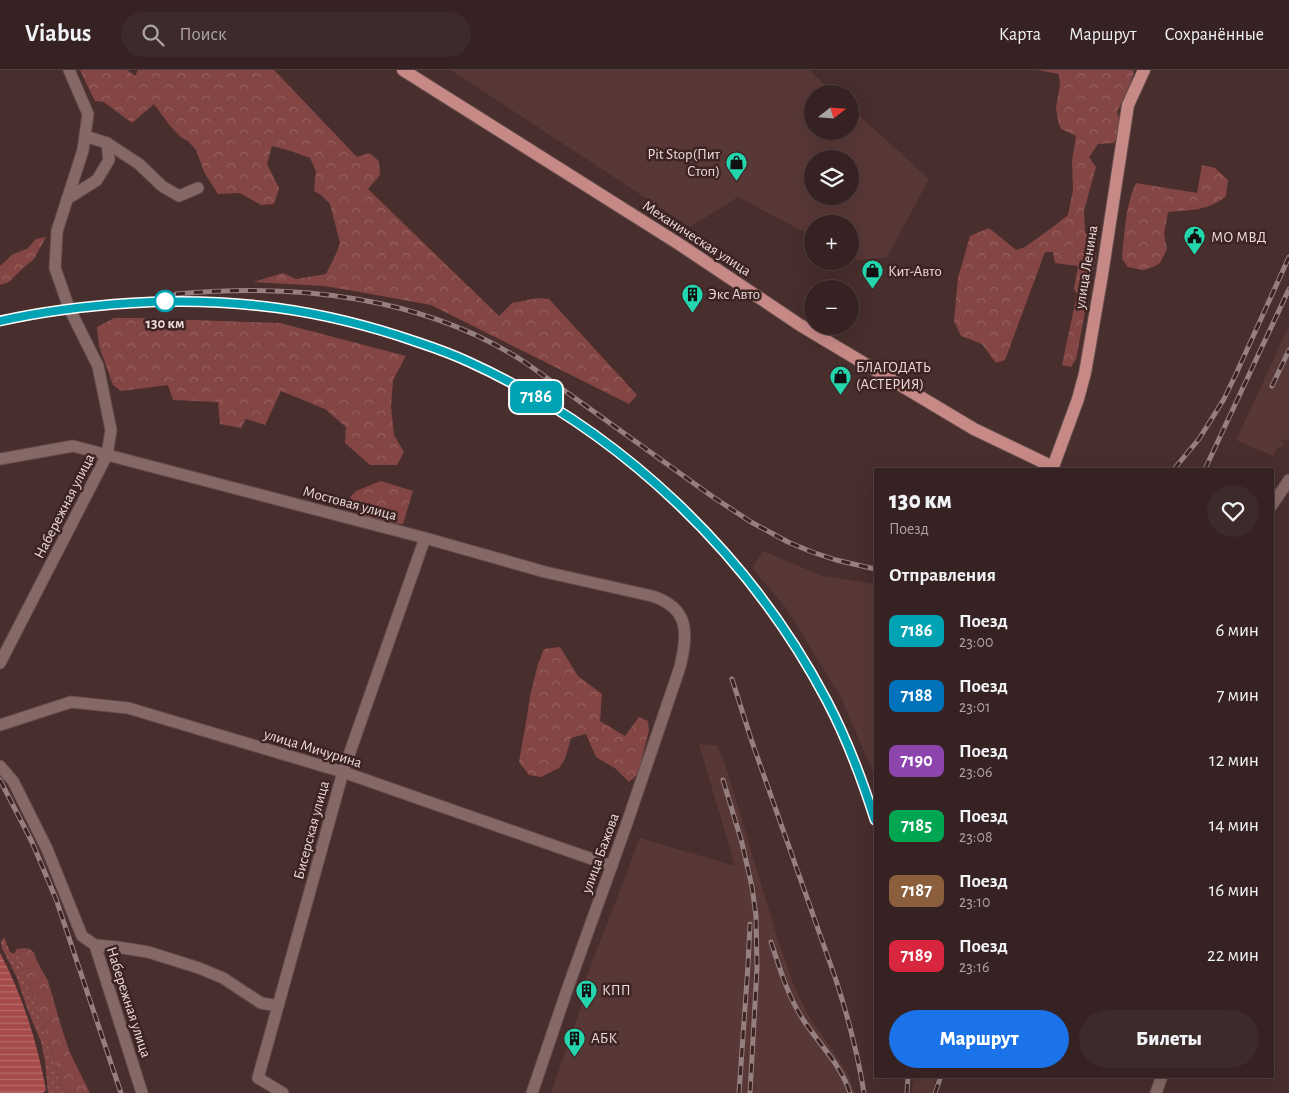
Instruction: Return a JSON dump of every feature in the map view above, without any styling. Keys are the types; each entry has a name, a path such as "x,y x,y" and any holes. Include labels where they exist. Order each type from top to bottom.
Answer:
{"main road":[{"name":"Механическая улица","path":"403,70 679,244 822,338 974,430 1055,468"},
{"name":"улица Ленина","path":"1055,468 1085,373 1128,105 1144,70"}],"street":[{"name":"Набережная улица","path":"0,663 107,456 112,430 98,366 69,308 55,268 57,231 83,150 88,114 69,70"},
{"path":"85,136 107,143 139,164 162,186 179,196 198,188"},
{"path":"67,199 97,180 108,160 107,143"},
{"name":"Мостовая улица","path":"0,460 74,446 425,538 545,572 652,596 671,605 682,621"},
{"path":"1274,502 1289,480"},
{"name":"Бисерская улица","path":"283,1093 258,1078 343,772 425,538"},
{"name":"улица Бажова","path":"532,1093 680,667 686,643 682,621"},
{"name":"улица Мичурина","path":"0,724 71,702 128,708 343,772 612,866"},
{"name":"Набережная улица","path":"0,766 13,781 47,849 82,936 95,945 142,1093"},
{"path":"95,945 148,952 199,968 223,978 261,1002 278,1006"},
{"path":"1156,1093 1161,1078"}],"shaded area":[{"path":"451,70 809,70 825,85 804,85 804,140 859,140 859,115 929,179 887,257 859,260 859,215 804,215 804,232 738,197 690,227"},
{"path":"1289,325 1289,441 1282,439 1283,447 1278,447 1273,456 1236,440"},
{"path":"763,551 823,576 874,584 874,775 841,697 786,608 752,568"},
{"path":"699,744 717,745 725,764 779,943 793,983 808,1015 848,1075 855,1093 551,1093 588,987 585,981 640,838 735,866"},
{"path":"0,953 16,986 28,1020 46,1090 43,1093 0,1093"},
{"path":"913,1078 936,1078 932,1093 912,1093"}],"green space":[{"path":"80,70 127,70 135,76 138,70 274,70 357,157 369,153 379,161 380,175 368,189 499,316 512,303 538,298 549,299 637,395 629,404 431,305 324,286 253,282 283,273 296,279 326,274 336,254 340,243 330,204 314,191 316,171 310,158 272,146 267,164 279,188 274,204 261,205 240,193 218,194 205,174 196,150 171,127 154,104 132,123 104,102 95,101"},
{"path":"1038,70 1132,70 1134,72 1128,90 1117,112 1122,127 1114,143 1098,144 1089,157 1096,167 1084,211 1085,233 1095,240 1096,254 1076,359 1071,367 1062,365 1077,294 1074,289 1078,266 1055,263 1053,252 1045,252 1005,360 996,363 982,344 961,336 954,321 958,278 970,236 989,228 1016,250 1025,247 1068,215 1073,190 1072,161 1076,136 1061,129 1058,121 1056,107 1060,85 1059,74"},
{"path":"1202,165 1215,168 1228,180 1226,196 1213,205 1206,207 1168,212 1164,234 1167,249 1160,263 1143,270 1128,267 1122,259 1128,210 1136,183 1197,193"},
{"path":"46,237 34,259 9,282 0,285 0,266 13,254 27,249 36,239"},
{"path":"114,318 280,323 406,356 393,380 391,407 394,435 404,452 397,465 370,465 345,443 346,427 325,409 281,391 265,425 246,419 241,428 220,424 218,402 173,400 168,385 121,391 113,385 99,346 97,327"},
{"path":"381,481 413,491 403,524 387,523 359,515 347,501 356,491"},
{"path":"560,647 578,676 602,694 600,721 625,736 639,717 648,721 649,730 638,774 629,782 616,769 596,757 586,734 571,738 565,759 559,768 541,777 529,775 519,762 530,696 538,664 544,649"},
{"path":"4,937 10,952 14,954 17,949 24,948 19,953 19,963 37,1005 64,1093 48,1093 41,1042 17,978 2,948 1,942"},
{"path":"24,948 30,949 34,953 48,981 70,1053 90,1093 64,1093 37,1005 19,963 19,953"}],"railway":[{"path":"1175,468 1199,439 1224,399 1289,257"},
{"path":"1205,468 1289,289"},
{"path":"176,294 221,291 313,293 358,299 402,309 445,322 487,340 526,363 713,497 751,522 788,542 812,552 874,569"},
{"path":"92,305 161,301 253,304 362,325 445,353 524,391 598,438 666,493 728,556 782,626 834,716 854,760 874,817"},
{"path":"0,321 58,309 99,304"},
{"path":"1272,386 1289,350"},
{"path":"732,679 751,739 845,1008 864,1093"},
{"path":"0,780 32,842 56,899 121,1093"},
{"path":"723,780 742,843 752,887 756,916 757,968 750,1093"},
{"path":"739,1093 750,924"},
{"path":"771,942 793,1002 804,1021 836,1064 850,1093"},
{"path":"907,1093 908,1078"},
{"path":"935,1093 940,1078"}],"train":[{"name":"7186","path":"0,321 69,308 184,300 232,302 278,308 362,324 398,335 469,362 542,400 604,442 670,496 749,581 790,639 827,701 857,767 874,817"}],"place":[{"name":"Pit Stop(Пит Стоп)","path":"736,182"},
{"name":"МО МВД","path":"1195,256"},
{"name":"Кит-Авто","path":"872,290"},
{"name":"130 км","path":"165,301"},
{"name":"Экс Авто","path":"692,313"},
{"name":"БЛАГОДАТЬ (АСТЕРИЯ)","path":"840,395"},
{"name":"КПП","path":"586,1009"},
{"name":"АБК","path":"575,1057"}]}
